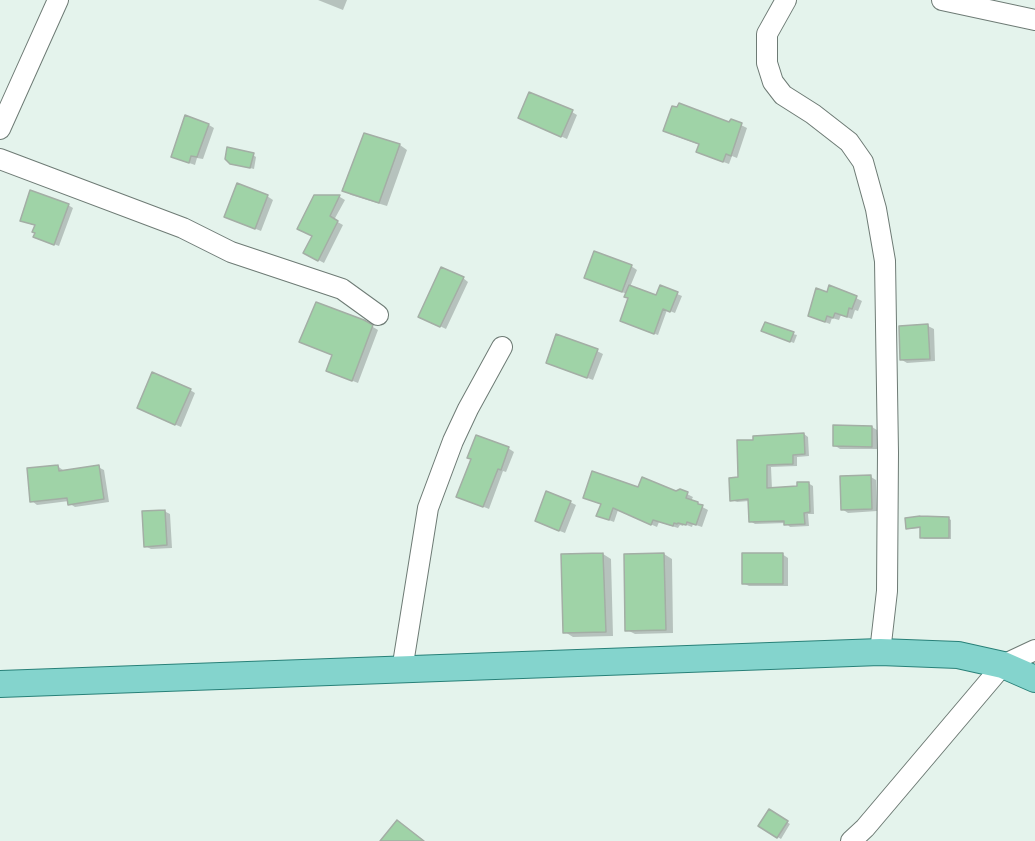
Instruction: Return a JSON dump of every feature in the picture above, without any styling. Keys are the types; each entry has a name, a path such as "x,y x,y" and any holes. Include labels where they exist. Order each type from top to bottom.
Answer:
{"main road":[{"path":"0,684 880,652 958,656 1003,665 1035,679"}],"street":[{"path":"0,129 58,0"},
{"path":"786,0 767,34 767,63 773,82 783,95 813,114 849,142 863,162 876,209 885,261 888,453 887,591 880,652"},
{"path":"942,0 1035,20 1035,14"},
{"path":"0,159 183,228 231,252 342,290 378,315"},
{"path":"402,670 428,508 453,441 502,347"},
{"path":"851,841 865,828 1003,665 1035,650"}],"building":[{"path":"529,92 573,110 561,137 518,118"},
{"path":"679,103 729,122 731,119 742,123 731,156 726,154 723,162 696,152 699,144 663,131 672,106 677,107"},
{"path":"185,115 209,124 197,157 191,156 189,163 171,157"},
{"path":"364,133 400,144 379,203 342,191"},
{"path":"227,147 254,153 250,168 230,164 225,159"},
{"path":"237,183 268,195 255,229 224,217"},
{"path":"30,190 69,204 54,245 33,237 35,233 32,232 35,225 20,221"},
{"path":"314,195 340,195 330,216 338,221 318,261 303,253 312,236 297,229"},
{"path":"594,251 632,265 622,292 584,278"},
{"path":"441,267 464,277 440,327 418,317"},
{"path":"629,285 656,295 660,285 678,292 670,312 663,309 654,334 620,321 628,298 624,297"},
{"path":"829,285 857,296 852,309 849,308 847,317 835,313 833,318 827,316 825,322 808,316 816,288 827,292"},
{"path":"316,302 373,325 352,381 326,371 332,355 299,342"},
{"path":"765,322 794,332 790,342 761,331"},
{"path":"928,324 930,359 900,360 899,326"},
{"path":"556,334 598,349 587,378 546,363"},
{"path":"152,372 191,389 175,425 137,408"},
{"path":"833,425 872,426 872,447 833,446"},
{"path":"804,433 805,454 793,455 793,464 767,465 767,488 797,486 797,482 809,482 810,512 804,513 805,524 784,525 784,521 749,522 748,499 730,501 729,478 738,477 737,440 753,440 753,436"},
{"path":"476,435 509,447 501,470 498,469 483,507 456,497 471,459 467,458"},
{"path":"58,465 59,471 99,465 104,499 68,505 67,498 30,502 27,468"},
{"path":"592,471 638,487 642,477 676,491 680,489 688,492 686,498 703,505 696,525 687,522 686,525 674,523 673,526 653,520 651,525 613,508 609,520 596,516 601,504 583,498"},
{"path":"871,475 872,509 841,510 840,476"},
{"path":"546,491 571,501 559,531 535,521"},
{"path":"165,510 167,545 144,547 142,511"},
{"path":"949,517 949,538 920,538 920,527 906,529 905,518"},
{"path":"603,553 606,632 563,633 561,554"},
{"path":"664,553 666,630 625,631 624,554"},
{"path":"742,553 783,553 783,584 742,584"},
{"path":"769,809 788,821 777,838 758,826"},
{"path":"397,820 424,841 380,841"}]}
